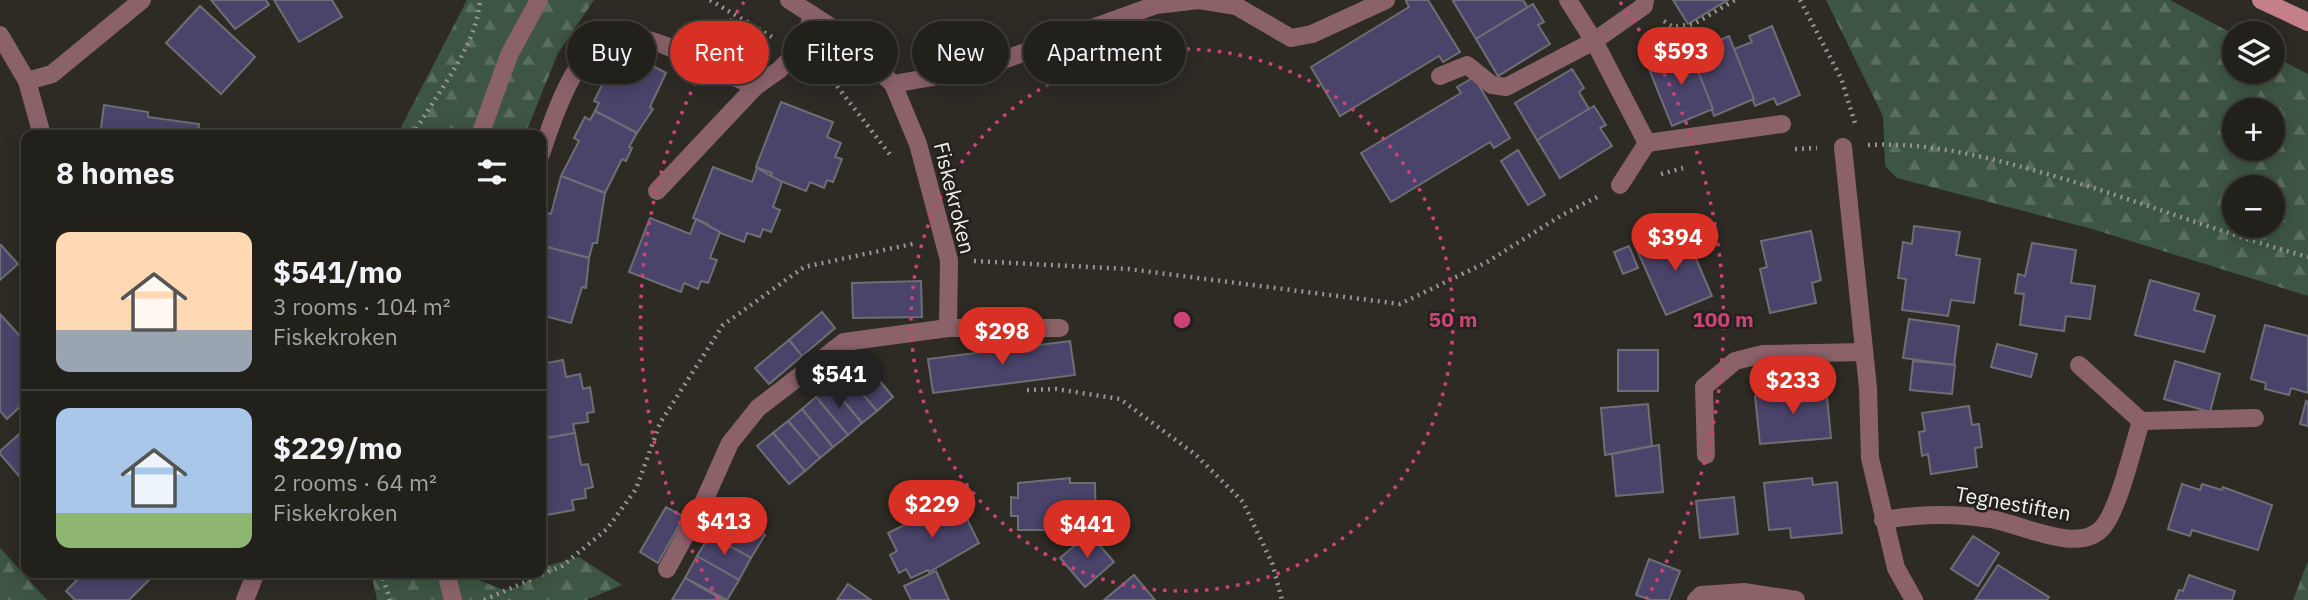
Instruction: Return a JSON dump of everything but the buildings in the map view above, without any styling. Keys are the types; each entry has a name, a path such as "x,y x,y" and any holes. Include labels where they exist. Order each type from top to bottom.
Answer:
{"main road":[{"path":"2261,0 2308,22"}],"street":[{"path":"27,81 52,74 142,0"},
{"path":"482,130 509,55 539,0"},
{"name":"Fiskekroken","path":"789,0 822,21"},
{"path":"898,83 978,69 1156,5 1199,0 1236,6 1291,38 1312,34 1386,0"},
{"path":"1568,0 1594,41 1647,143"},
{"path":"1440,76 1466,65 1492,85 1506,87 1594,41 1645,3"},
{"path":"810,21 813,15"},
{"path":"0,35 27,81 42,130"},
{"path":"546,140 565,90 590,54 603,41 616,35 660,44 755,87"},
{"path":"657,191 697,145 755,87 783,66"},
{"name":"Fiskekroken","path":"893,84 922,157 949,260 948,328"},
{"path":"1620,185 1647,143 1782,124"},
{"path":"1843,147 1864,352 1870,458 1896,568 1914,600"},
{"path":"667,569 704,501 730,443 758,408 844,342 948,328 1060,328"},
{"path":"1706,455 1704,387 1735,361 1763,354 1864,352"},
{"path":"2079,365 2141,421 2255,418"},
{"name":"Tegnestiften","path":"1883,520 1923,513 1992,519 2059,538 2083,538 2102,529 2111,514 2141,421"},
{"path":"245,600 254,578"},
{"path":"448,578 453,600"},
{"path":"1696,600 1701,595 1744,592 1796,600"}],"path":[{"path":"416,130 467,45 479,15 480,0"},
{"path":"710,0 783,42"},
{"path":"1645,3 1673,27 1694,24 1735,0"},
{"path":"1800,0 1841,78 1861,146"},
{"path":"836,84 895,162"},
{"path":"1785,150 1907,144 1956,150 2089,186 2308,257"},
{"path":"546,573 562,566 607,529 636,489 660,423 723,325 804,267 916,243 949,260 1128,270 1399,304 1487,262 1562,215 1620,185 1692,166"},
{"path":"914,231 916,243"},
{"path":"1027,390 1056,389 1120,399 1196,455 1243,502 1272,564 1282,600"},
{"path":"383,578 390,600"},
{"path":"484,600 534,578"}],"green space":[{"path":"467,0 594,0 580,21 567,21 567,40 558,53 527,130 400,130"},
{"path":"1826,0 2170,0 2222,28 2222,84 2285,84 2285,62 2308,74 2308,296 2092,229 1897,178 1885,166 1883,116"},
{"path":"0,548 21,571 21,578 27,578 47,600 0,600"},
{"path":"579,557 622,585 586,600 377,600 372,578 473,578 504,590 520,586 531,578 546,578 547,566"},
{"path":"2308,561 2308,600 2293,600"}]}
